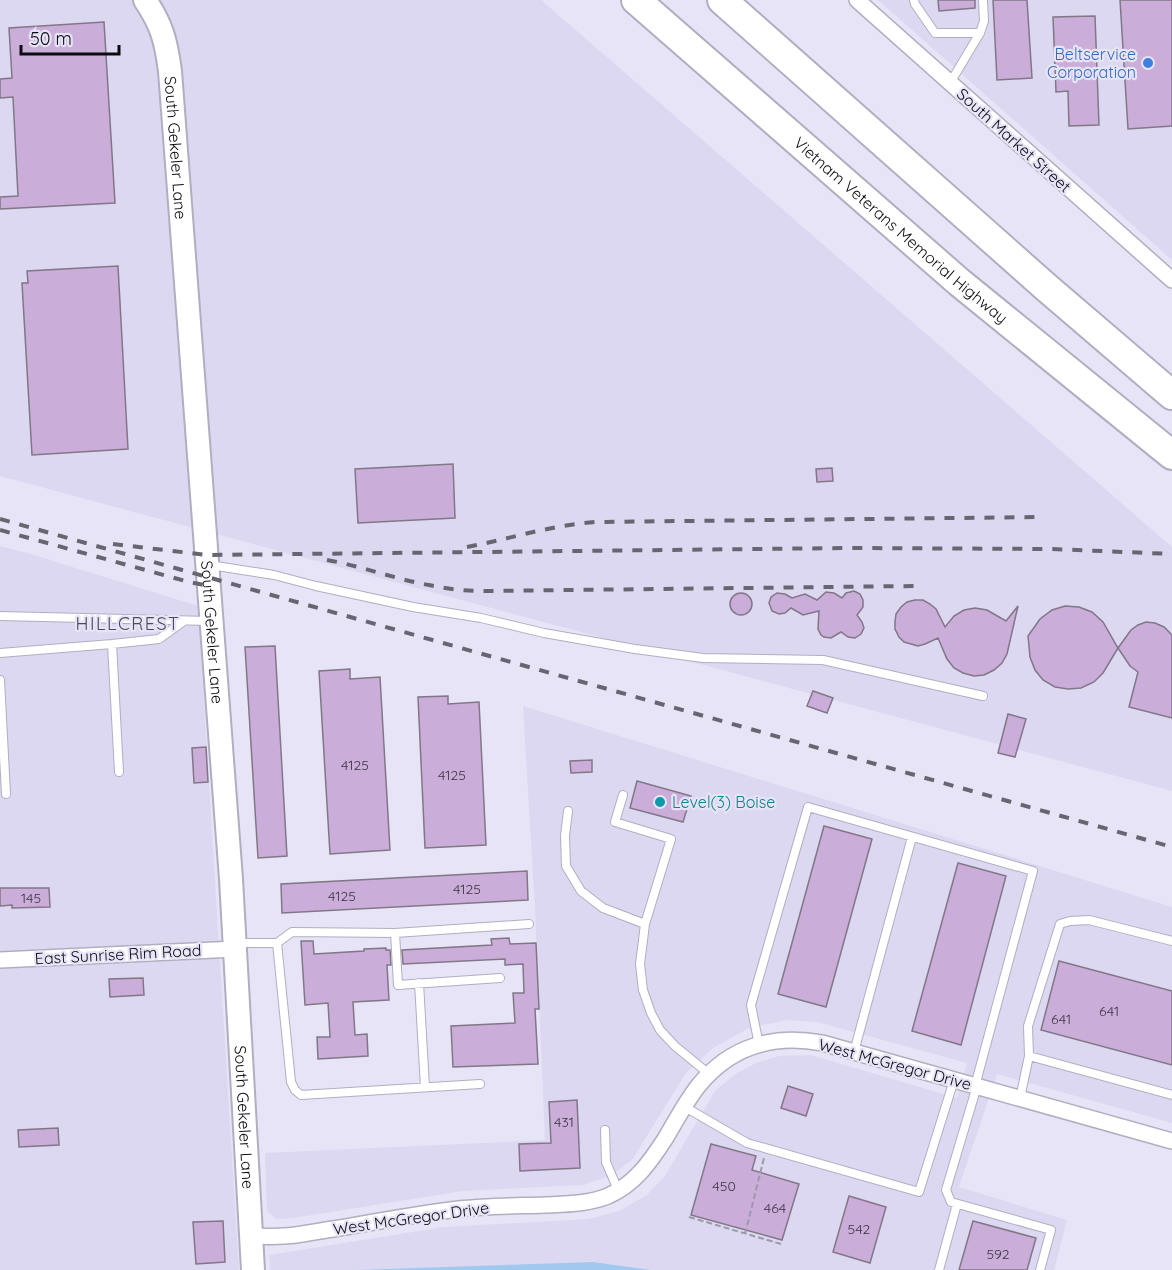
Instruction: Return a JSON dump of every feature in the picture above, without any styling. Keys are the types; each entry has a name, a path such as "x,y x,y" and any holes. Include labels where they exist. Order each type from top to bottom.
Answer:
{"highway":[{"name":"Vietnam Veterans Memorial Highway","path":"636,0 959,282 1172,455"},
{"path":"722,0 1047,288 1172,395"}],"street":[{"name":"South Gekeler Lane","path":"145,0 156,16 163,34 170,71 236,946 253,1270"},
{"name":"South Market Street","path":"857,0 1172,280"},
{"name":"East Sunrise Rim Road","path":"0,960 236,946"},
{"name":"West McGregor Drive","path":"251,1236 285,1236 458,1210 572,1204 608,1196 639,1175 709,1074 733,1055 770,1041 787,1039 822,1043 1172,1141"}],"lane":[{"path":"914,0 935,33 980,33"},
{"path":"950,83 980,33 984,21 983,0"},
{"path":"208,564 274,575 413,607 481,618 544,633 635,649 703,658 823,660 982,696"},
{"path":"0,616 212,621"},
{"path":"0,653 159,639 184,621"},
{"path":"112,644 119,772"},
{"path":"0,680 6,794"},
{"path":"623,795 615,822 672,839 645,924 640,964 643,990 660,1030 675,1046 709,1074"},
{"path":"759,1045 751,1005 808,807 1033,872 946,1190 951,1202 1052,1230 1040,1270"},
{"path":"568,811 565,837 566,866 581,891 603,908 645,924"},
{"path":"854,1052 912,837"},
{"path":"1020,1098 1029,1056 1028,1026 1060,924 1089,920 1172,940"},
{"path":"236,946 277,943 292,932 394,933 529,924"},
{"path":"394,933 398,985 500,978"},
{"path":"277,943 291,1082 301,1095 480,1084"},
{"path":"419,983 425,1087"},
{"path":"1029,1056 1172,1095"},
{"path":"685,1107 747,1143 919,1192 954,1080"},
{"path":"605,1130 606,1162 618,1190"},
{"path":"939,1270 957,1204"}],"path":[{"path":"745,1234 765,1156"},
{"path":"689,1217 781,1244"}],"shaded area":[{"path":"0,0 541,0 1172,547 1172,791 0,476"},
{"path":"878,0 1172,0 1172,260"},
{"path":"0,546 198,606 239,1270 0,1270"},
{"path":"523,706 1172,907 1172,1123 997,1074 959,1187 1067,1220 1054,1270 652,1270 593,1262 356,1270 270,1270 269,1255 444,1227 589,1219 619,1211 647,1195 665,1176 715,1091 734,1075 756,1063 779,1056 811,1055 957,1098 967,1063 817,1022 787,1020 749,1028 713,1048 686,1073 632,1160 610,1176 582,1185 463,1191 293,1218 276,1219 267,1211 265,1153 545,1140"}],"water":[{"path":"593,1262 651,1270 356,1270"}],"building":[{"path":"938,0 975,0 975,8 939,11"},
{"path":"993,0 1027,0 1032,78 997,80"},
{"name":"Beltservice Corporation","path":"1120,0 1172,0 1172,126 1128,129"},
{"path":"1095,16 1099,125 1069,126 1068,91 1056,92 1053,17"},
{"path":"104,22 115,203 0,209 0,197 18,196 13,97 0,98 0,79 12,78 9,28"},
{"path":"118,266 128,449 32,455 22,283 28,283 27,271"},
{"path":"453,464 455,518 358,523 355,469"},
{"path":"832,468 833,481 817,482 816,469"},
{"path":"854,591 860,594 863,600 863,607 857,615 864,628 855,638 848,637 841,632 831,638 821,635 818,629 819,611 803,615 791,608 779,614 772,611 769,603 771,597 777,593 792,598 805,594 817,600 826,592 834,593 842,598 846,593"},
{"path":"741,593 749,596 752,604 749,612 741,615 733,612 730,604 733,596"},
{"path":"923,600 936,609 945,627 954,616 964,610 975,608 987,610 1006,621 1018,606 1007,654 1002,663 984,675 974,676 954,668 947,659 938,638 918,646 904,642 895,629 896,614 907,602"},
{"path":"1065,606 1079,607 1092,612 1103,622 1118,648 1103,673 1094,682 1081,688 1055,687 1043,680 1035,670 1030,657 1028,636 1040,619 1052,610"},
{"path":"1146,622 1164,627 1172,635 1172,718 1129,707 1138,672 1130,666 1118,648 1131,630"},
{"path":"275,646 287,856 258,858 245,647"},
{"path":"350,669 350,679 380,677 390,850 330,854 319,671"},
{"path":"813,691 833,698 827,713 807,706"},
{"path":"448,696 448,704 479,702 486,845 425,848 418,697"},
{"path":"1008,714 1026,719 1015,757 998,753"},
{"path":"206,747 208,782 194,783 192,748"},
{"path":"592,760 592,772 571,773 570,761"},
{"name":"Level(3) Boise","path":"637,781 691,796 683,822 630,808"},
{"path":"824,826 872,839 826,1007 778,994"},
{"path":"958,863 1006,876 961,1045 912,1031"},
{"path":"527,871 528,900 282,913 281,884"},
{"path":"0,888 49,888 50,907 0,906"},
{"path":"509,938 510,944 536,943 539,1009 535,1009 538,1064 453,1067 451,1026 515,1023 513,993 524,993 523,964 505,965 505,959 403,964 402,950 492,945 491,939"},
{"path":"301,941 313,941 314,954 364,951 364,949 386,948 390,950 391,965 387,965 389,1000 353,1002 355,1035 367,1034 368,1056 318,1059 317,1037 330,1037 328,1003 305,1005"},
{"path":"1059,961 1172,991 1172,1065 1041,1030"},
{"path":"143,978 144,995 110,997 109,979"},
{"path":"788,1086 813,1094 806,1116 781,1108"},
{"path":"577,1100 580,1168 520,1171 519,1144 551,1143 549,1102"},
{"path":"58,1128 59,1145 19,1147 18,1130"},
{"path":"711,1144 756,1156 752,1170 799,1184 782,1240 691,1215"},
{"path":"849,1196 886,1207 870,1263 833,1252"},
{"path":"223,1221 225,1262 196,1264 193,1222"},
{"path":"973,1221 1036,1238 1027,1270 959,1270"}],"railway":[{"path":"467,547 547,529 595,522 1044,517"},
{"path":"0,519 1172,847"},
{"path":"0,530 209,586"},
{"path":"113,544 207,555 847,548 1052,549 1172,554"},
{"path":"327,560 443,588 471,591 915,586"}],"place":[{"name":"Beltservice Corporation","path":"1148,63"},
{"name":"Level(3) Boise","path":"660,802"}],"district":[{"name":"HILLCREST","path":"128,623"}]}
